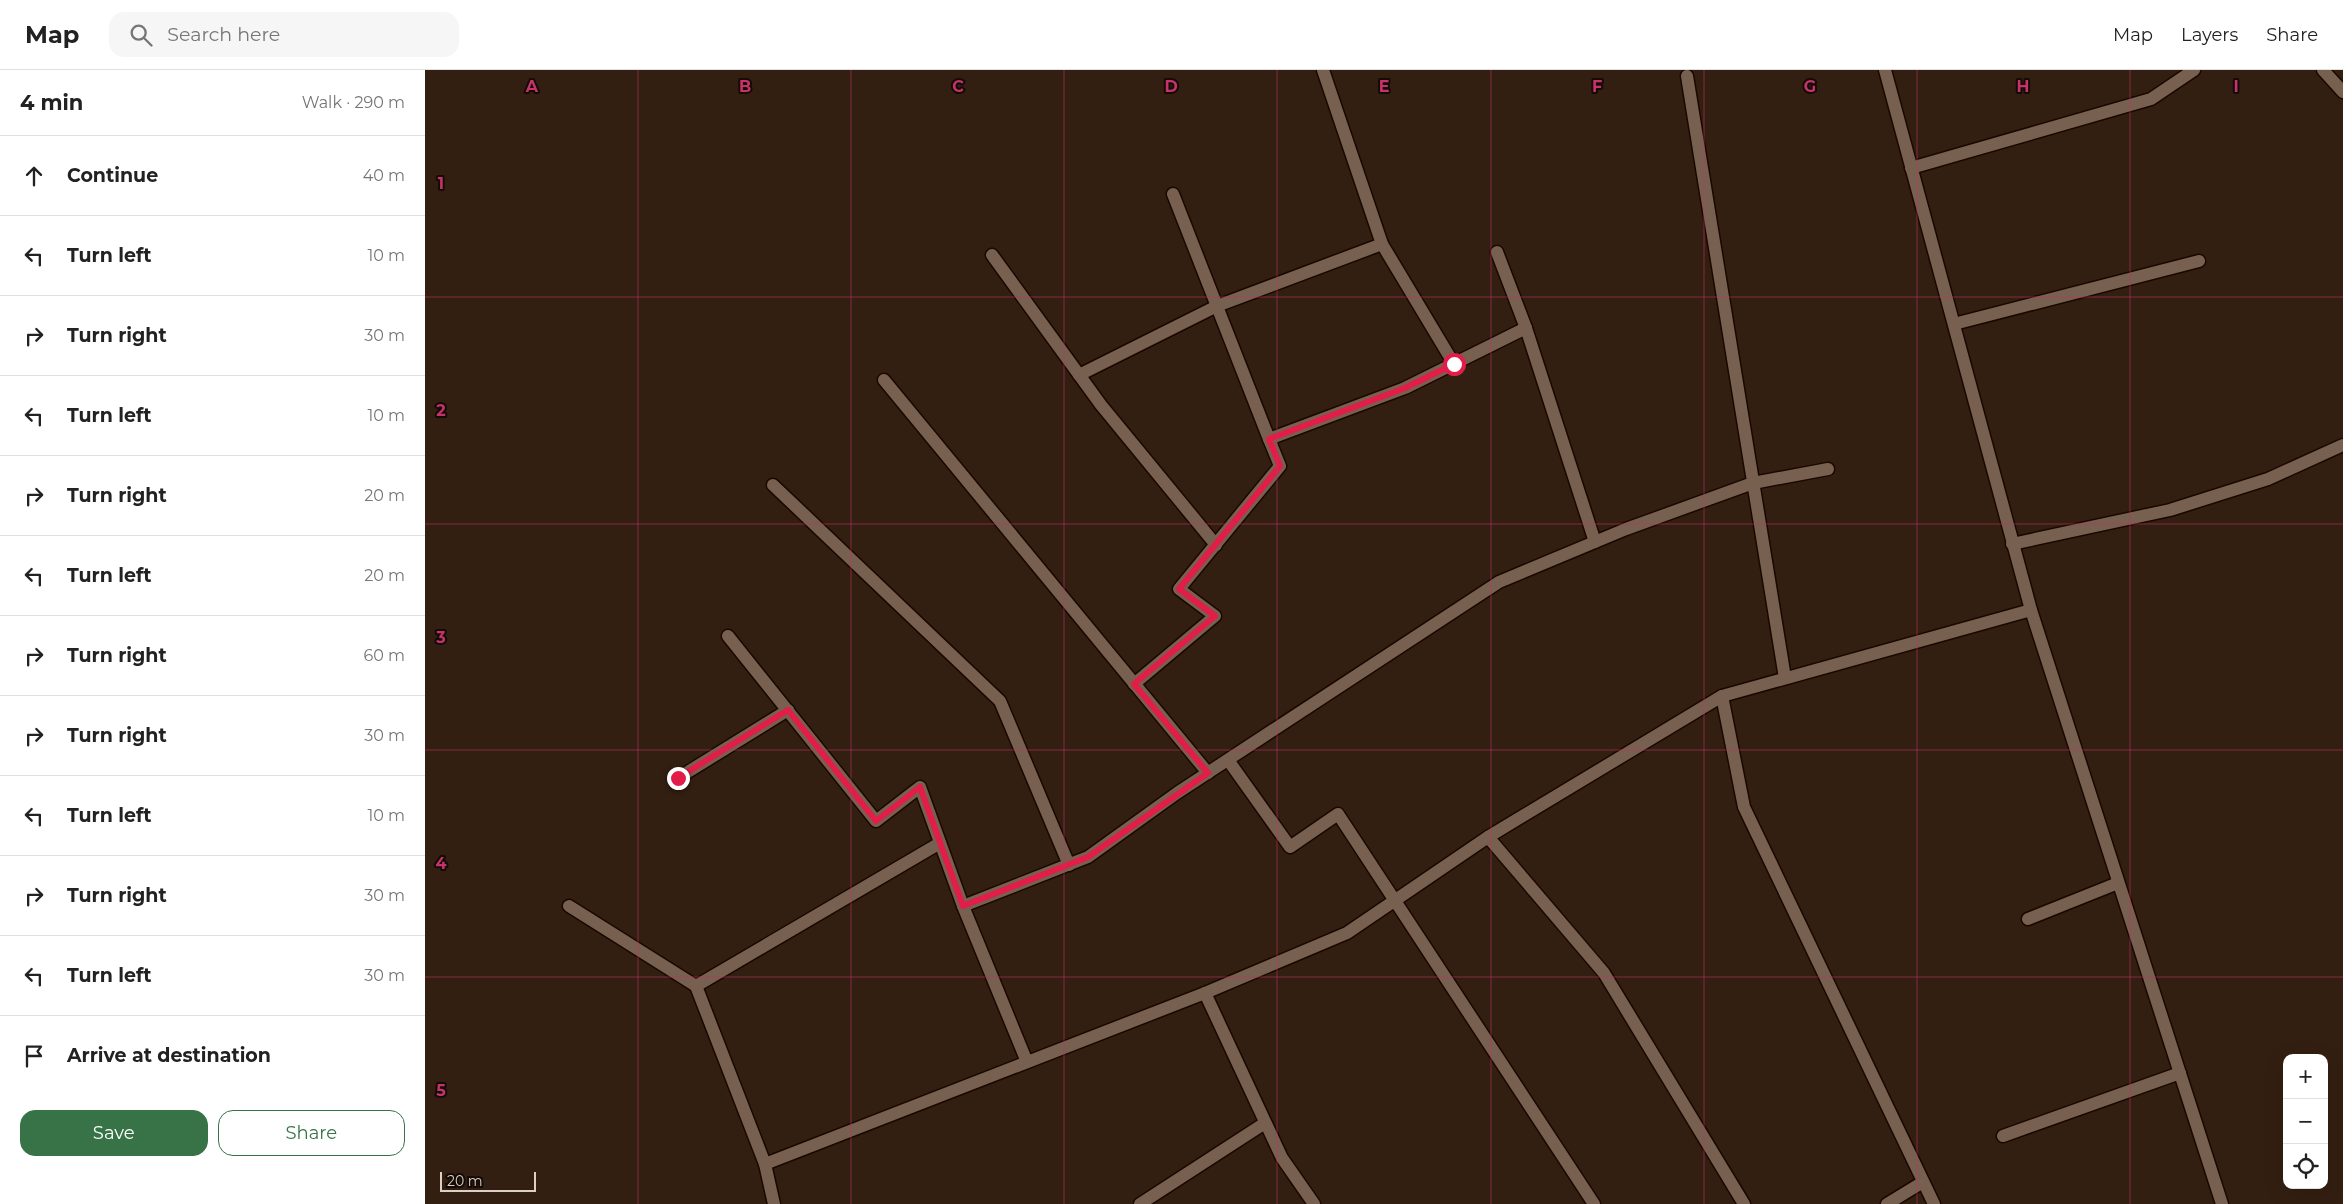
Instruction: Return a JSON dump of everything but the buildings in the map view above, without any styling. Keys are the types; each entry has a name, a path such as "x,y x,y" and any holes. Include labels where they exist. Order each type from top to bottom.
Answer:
{"street":[{"path":"1323,70 1382,244 1454,364"},
{"path":"1885,70 2031,610 2222,1204"},
{"path":"1911,168 2151,100 2194,70"},
{"path":"2323,70 2343,92"},
{"path":"1687,76 1785,678"},
{"path":"1134,684 1215,616 1179,589 1280,466 1173,194"},
{"path":"1079,375 1217,306 1382,244"},
{"path":"1497,252 1526,328 1595,542"},
{"path":"993,255 1101,405 1216,544"},
{"path":"1954,324 2199,261"},
{"path":"1269,439 1405,388 1526,328"},
{"path":"884,380 1208,773"},
{"path":"2012,544 2170,510 2268,479 2343,445"},
{"path":"963,906 1088,857 1208,773 1499,582 1595,542 1753,483 1828,469"},
{"path":"773,485 1000,701 1069,865"},
{"path":"765,1164 1205,993 1347,932 1488,837 1722,696 2031,610"},
{"path":"728,636 876,821 920,787 963,906 1027,1062"},
{"path":"1722,696 1744,807 1934,1204"},
{"path":"678,778 788,710"},
{"path":"1228,760 1290,846 1339,814 1594,1204"},
{"path":"1488,837 1604,973 1744,1204"},
{"path":"696,986 940,843"},
{"path":"2027,919 2119,883"},
{"path":"569,906 696,986 765,1164 774,1204"},
{"path":"1205,993 1282,1158 1314,1204"},
{"path":"2003,1136 2180,1073"},
{"path":"1141,1204 1265,1123"},
{"path":"1887,1204 1923,1182"}],"route":[{"path":"678,778 788,710 876,821 920,787 963,906 1088,857 1208,773 1134,684 1215,616 1179,589 1280,466 1269,439 1405,388 1454,364"}]}
